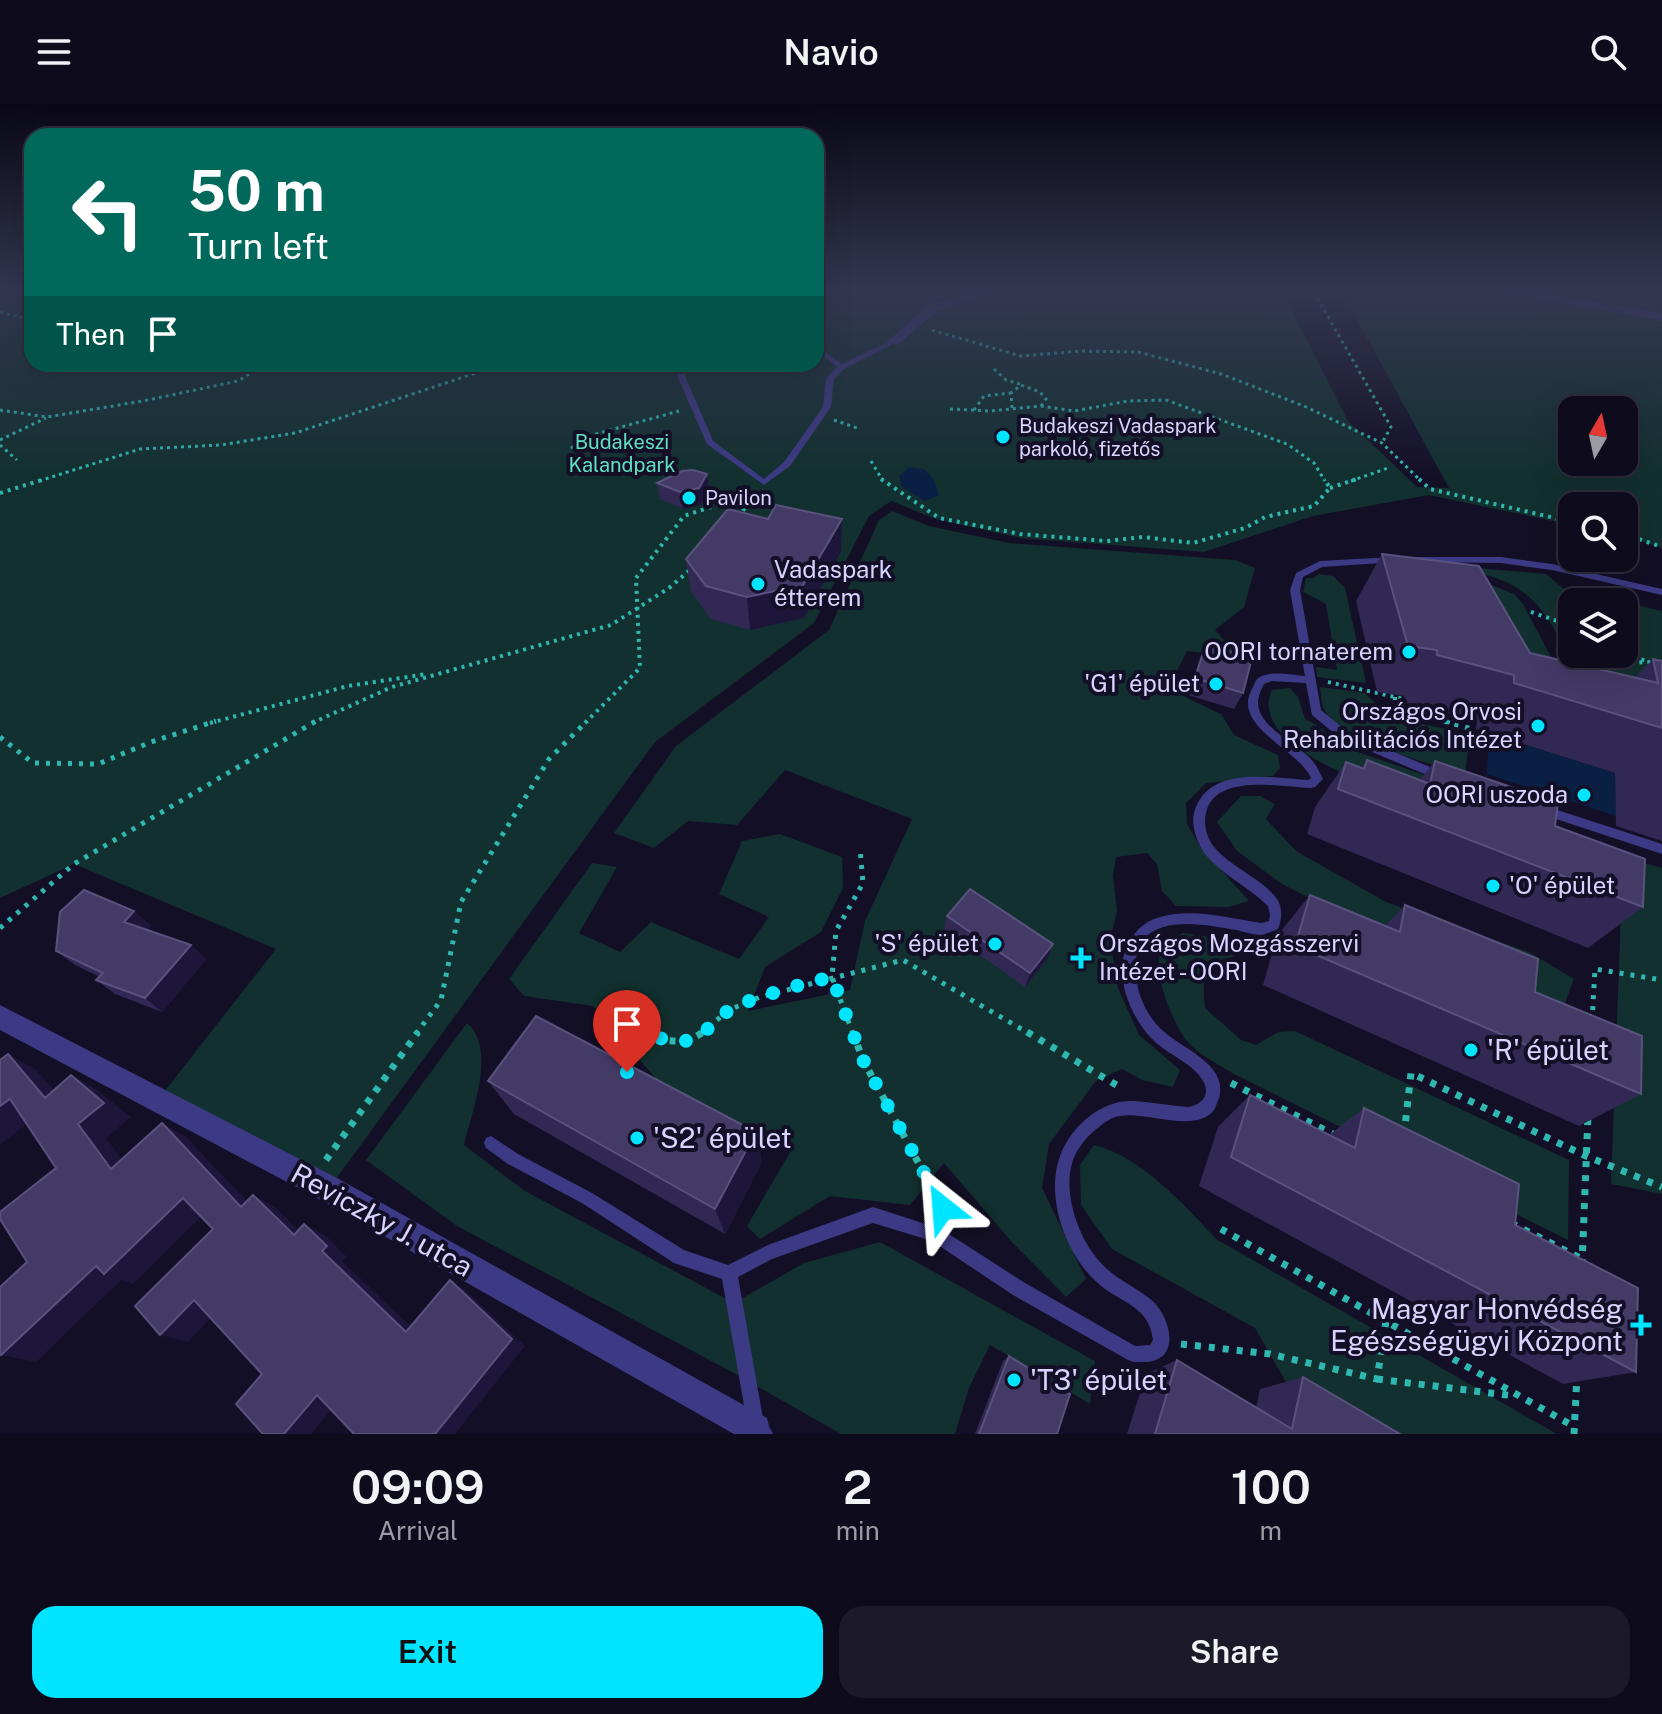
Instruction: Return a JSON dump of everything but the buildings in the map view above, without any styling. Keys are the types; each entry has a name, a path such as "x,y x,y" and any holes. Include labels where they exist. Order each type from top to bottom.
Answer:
{"street":[{"name":"Reviczky J. utca","path":"0,1017 312,1180 758,1432"}],"lane":[{"path":"825,354 841,367"},
{"path":"680,372 710,442 764,483 787,464 827,407 830,378 841,367 868,354"},
{"path":"1448,778 1345,736 1316,712 1295,590 1299,575 1320,564 1501,560 1552,567 1662,592"},
{"path":"491,1143 513,1159 587,1198 680,1257 729,1273 768,1253 873,1215 936,1234 1019,1289 1134,1354 1154,1353 1162,1342 1157,1317 1150,1308 1104,1279 1078,1246 1064,1209 1063,1173 1073,1142 1094,1119 1123,1108 1155,1108 1181,1116 1198,1114 1214,1096 1211,1082 1203,1070 1157,1035 1136,1004 1128,962 1133,945 1144,931 1159,921 1178,918 1261,929 1274,925 1276,915 1273,903 1207,848 1198,825 1200,807 1205,795 1219,786 1252,781 1311,784 1322,780 1305,761 1272,736 1259,721 1253,707 1255,689 1260,682 1271,677 1309,680"},
{"path":"1535,811 1662,849"},
{"path":"729,1273 758,1432"}],"path":[{"path":"1014,354 1044,354"},
{"path":"1146,354 1221,374 1304,406 1382,443 1430,489 1558,519"},
{"path":"1349,354 1391,427 1382,443"},
{"path":"994,369 1006,380 1040,392 1046,399 1041,406"},
{"path":"17,460 0,442 47,417 238,381 252,372"},
{"path":"0,493 140,449 221,445 295,433 479,372"},
{"path":"974,410 984,396 1011,393 1021,385"},
{"path":"1011,393 1012,408"},
{"path":"950,409 1041,406 1074,411 1128,401 1166,400 1287,444 1314,463 1330,488"},
{"path":"571,448 596,434 696,407"},
{"path":"0,410 47,417"},
{"path":"820,415 860,429"},
{"path":"871,461 877,475 891,488 939,518 1020,534 1107,541 1143,537 1193,543 1245,528 1265,517 1314,506 1330,488 1388,468"},
{"path":"732,525 764,483"},
{"path":"312,1180 441,1000 461,902 549,759 640,668 636,578 684,516 758,491"},
{"path":"1638,539 1662,547"},
{"path":"0,928 74,864 324,716 392,687 611,625 669,588 701,561"},
{"path":"1531,612 1558,621"},
{"path":"1638,659 1662,665"},
{"path":"1638,664 1653,662"},
{"path":"0,737 33,763 98,764 151,742 247,711 348,686 452,670"},
{"path":"1309,680 1360,687 1404,699"},
{"path":"1395,697 1395,707 1472,729"},
{"path":"860,848 863,883 836,931 832,977 862,1058 970,1257"},
{"path":"627,1072 639,1050 660,1038 677,1044 704,1034 737,1005 903,960 947,983 1155,1108"},
{"path":"1592,1031 1595,969 1662,980"},
{"path":"1203,1070 1344,1139"},
{"path":"1402,1151 1411,1073 1586,1156 1662,1187"},
{"path":"1581,1274 1588,1109"},
{"path":"1498,1216 1582,1259"},
{"path":"1221,1229 1574,1430 1577,1366"},
{"path":"1377,1379 1386,1321"},
{"path":"1162,1342 1270,1354 1377,1379 1519,1396"}],"green space":[{"name":"Budakeszi Kalandpark","path":"0,354 24,354 24,372 824,372 824,354 1314,354 1348,421 1417,487 1449,488 1376,354 1662,354 1662,548 1638,540 1638,492 1558,492 1558,522 1429,495 1313,516 1204,552 1020,538 936,519 891,501 869,516 814,623 655,742 330,1187 164,1092 276,949 74,864 0,898"},
{"path":"892,511 929,526 1009,543 1235,560 1255,568 1244,607 1215,630 1239,657 1187,651 1168,689 1221,714 1234,735 1278,755 1280,768 1273,776 1206,783 1186,803 1187,824 1200,846 1249,901 1229,907 1176,906 1162,891 1157,864 1147,853 1116,857 1113,876 1117,911 1110,940 1118,988 1139,1035 1180,1070 1173,1087 1142,1080 1122,1069 1096,1081 1049,1144 1042,1188 1086,1279 1066,1297 1011,1241 944,1163 910,1205 830,1196 760,1239 747,1226 792,1149 658,1081 593,1006 524,996 509,979 592,863 617,867 579,933 620,952 651,922 739,959 769,917 719,894 742,841 780,834 842,857 843,888 821,932 765,967 748,1011 850,990 865,921 912,819 785,770 737,825 688,821 654,848 614,833 676,746 829,630 879,520"},
{"path":"1476,568 1546,574 1563,588 1558,588 1558,637 1531,598 1496,578 1472,572"},
{"path":"1319,574 1333,576 1345,588 1366,683 1317,677 1316,667 1337,670 1326,604 1303,592 1306,578"},
{"path":"1484,582 1514,594 1523,604 1567,687 1454,587"},
{"path":"1638,605 1662,611 1662,715 1584,686 1574,668 1638,668"},
{"path":"1320,687 1365,693 1375,703 1400,717 1470,734 1465,775 1389,750 1349,732 1325,711"},
{"path":"1290,688 1298,697 1305,719 1349,749 1517,807 1389,790 1316,759 1293,744 1277,728 1269,709 1272,690"},
{"path":"1241,796 1260,796 1275,804 1266,819 1296,851 1386,902 1529,952 1574,979 1560,1016 1400,944 1282,884 1237,851 1217,822"},
{"path":"1623,857 1662,868 1662,1194 1611,1184"},
{"path":"1183,933 1224,939 1237,951 1236,956 1211,967 1205,980 1204,998 1205,1008 1241,1040 1256,1045 1278,1032 1295,1031 1569,1160 1568,1240 1232,1073 1196,1050 1176,1023 1159,973 1163,949"},
{"path":"467,1023 476,1034 481,1064 480,1081 464,1145 525,1191 734,1303 804,1263 880,1242 1095,1361 1090,1404 990,1345 969,1388 955,1434 841,1434 732,1372 457,1226 366,1160"},
{"path":"1094,1145 1128,1160 1161,1183 1216,1239 1557,1434 1383,1434 1286,1382 1255,1328 1112,1249 1081,1205 1080,1165"}],"water":[{"path":"909,467 924,469 934,480 939,495 925,501 902,487 899,476"},
{"name":"OORI uszoda","path":"1490,734 1615,773 1616,816 1486,774"}],"place":[{"name":"Budakeszi Vadaspark parkoló, fizetős","path":"1003,437"},
{"name":"Pavilon","path":"689,498"},
{"name":"Vadaspark étterem","path":"758,584"},
{"name":"OORI tornaterem","path":"1409,652"},
{"name":"'G1' épület","path":"1216,684"},
{"name":"Országos Orvosi Rehabilitációs Intézet","path":"1538,726"},
{"name":"OORI uszoda","path":"1584,795"},
{"name":"'O' épület","path":"1493,886"},
{"name":"'S' épület","path":"995,944"},
{"name":"Országos Mozgásszervi Intézet - OORI","path":"1081,958"},
{"name":"'R' épület","path":"1471,1050"},
{"name":"'S2' épület","path":"637,1138"},
{"name":"Magyar Honvédség Egészségügyi Központ","path":"1641,1325"},
{"name":"'T3' épület","path":"1014,1380"}],"route":[{"path":"627,1072 639,1050 660,1038 677,1044 704,1034 737,1005 832,977 862,1058 943,1208"}]}
